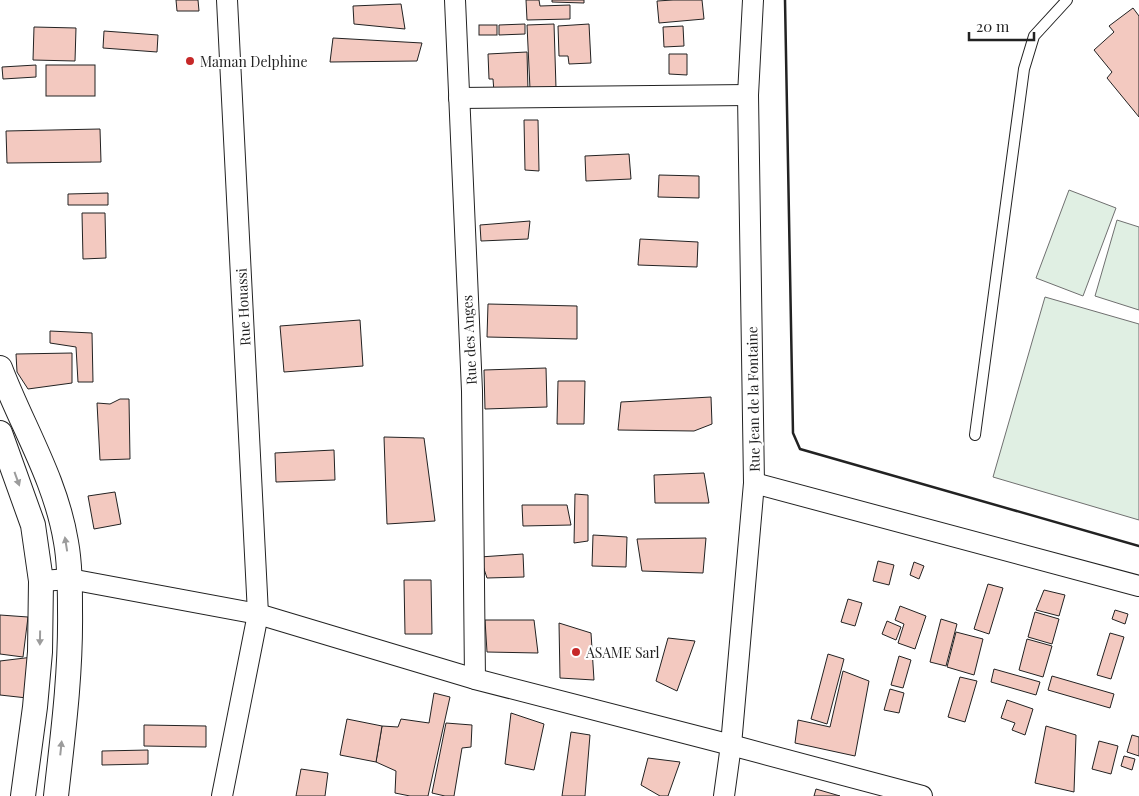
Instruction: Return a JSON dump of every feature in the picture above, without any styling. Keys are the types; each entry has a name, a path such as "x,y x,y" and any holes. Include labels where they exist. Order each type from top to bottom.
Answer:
{"street":[{"name":"Rue Houassi","path":"222,796 258,614 227,0"},
{"name":"Rue des Anges","path":"455,0 472,391 475,679"},
{"name":"Rue Jean de la Fontaine","path":"724,796 731,745 754,483 748,95 753,0"},
{"path":"458,98 748,95"},
{"path":"0,368 41,460 55,500 66,541 70,579 70,640 68,680 56,796"},
{"path":"0,433 33,526 41,581 39,661 23,796"},
{"path":"754,483 1139,586"},
{"path":"41,581 70,579 258,614 475,679 922,796"}],"lane":[{"path":"976,435 1024,69 1034,36 1068,0"}],"green space":[{"path":"1069,190 1116,208 1083,296 1036,278"},
{"path":"1117,220 1139,227 1139,310 1095,296"},
{"path":"1045,297 1139,324 1139,520 993,477"}],"building":[{"path":"176,0 198,0 199,11 177,11"},
{"path":"526,0 539,0 540,6 570,5 570,19 527,20"},
{"path":"552,0 584,0 584,3 552,2"},
{"path":"702,0 704,19 659,23 657,1"},
{"path":"401,4 405,29 354,24 353,6"},
{"path":"1133,8 1139,16 1139,117 1107,78 1112,72 1094,50 1114,32 1109,26"},
{"path":"525,24 525,34 499,35 499,25"},
{"path":"554,24 556,88 530,89 527,25"},
{"path":"589,24 591,63 569,64 568,56 559,56 558,26"},
{"path":"479,25 497,25 497,35 479,35"},
{"path":"683,26 684,46 664,47 663,27"},
{"path":"34,27 76,28 75,61 33,60"},
{"path":"104,31 158,35 157,52 103,48"},
{"path":"333,38 422,43 417,61 330,62"},
{"path":"527,52 528,91 494,92 493,79 489,79 488,54"},
{"path":"669,54 687,54 687,75 669,74"},
{"path":"36,65 36,77 3,79 2,67"},
{"path":"46,65 95,65 95,96 46,96"},
{"path":"524,120 538,120 539,171 525,170"},
{"path":"100,129 101,162 7,163 6,131"},
{"path":"629,154 631,179 586,181 585,156"},
{"path":"659,175 699,176 699,198 658,197"},
{"path":"108,193 108,205 68,205 68,194"},
{"path":"82,213 105,213 106,258 83,259"},
{"path":"530,221 528,239 481,241 480,225"},
{"path":"640,239 698,242 697,267 638,265"},
{"path":"488,304 577,306 577,339 487,337"},
{"path":"360,320 363,366 284,372 280,326"},
{"path":"50,331 92,333 93,382 78,382 76,347 50,343"},
{"path":"72,353 72,383 28,389 17,372 16,354"},
{"path":"546,368 547,407 485,409 484,370"},
{"path":"558,381 585,381 584,424 557,424"},
{"path":"711,397 712,424 694,431 618,430 621,402"},
{"path":"120,399 129,399 130,459 100,460 97,403 110,404"},
{"path":"384,437 424,438 435,521 387,524"},
{"path":"334,450 335,480 276,482 275,453"},
{"path":"704,473 709,503 655,503 654,475"},
{"path":"115,492 121,524 94,529 88,496"},
{"path":"575,494 588,495 588,541 574,543"},
{"path":"522,505 567,505 571,525 523,526"},
{"path":"593,535 627,537 626,567 592,566"},
{"path":"706,538 703,573 642,571 637,539"},
{"path":"523,554 524,577 487,578 480,557"},
{"path":"878,561 894,565 889,585 873,581"},
{"path":"914,562 924,566 919,579 910,575"},
{"path":"404,580 431,580 432,634 405,634"},
{"path":"988,584 1003,588 989,634 974,629"},
{"path":"1044,590 1065,595 1059,616 1036,610"},
{"path":"848,599 862,603 855,626 841,622"},
{"path":"900,606 926,616 915,649 898,643 904,624 895,620"},
{"path":"1115,610 1128,614 1125,624 1112,619"},
{"path":"1035,612 1059,619 1052,644 1028,637"},
{"path":"0,615 28,617 23,657 0,654"},
{"path":"941,619 957,624 946,666 930,662"},
{"path":"485,620 534,620 538,653 487,652"},
{"path":"887,621 901,627 896,640 882,634"},
{"path":"559,623 591,633 594,680 560,678"},
{"path":"956,632 983,639 974,675 947,667"},
{"path":"1110,633 1124,637 1111,679 1097,675"},
{"path":"668,638 695,641 677,691 656,681"},
{"path":"1027,639 1052,646 1043,677 1019,670"},
{"path":"828,654 844,659 827,724 811,719"},
{"path":"899,656 911,660 903,688 891,685"},
{"path":"33,657 27,698 0,695 0,661"},
{"path":"994,669 1040,682 1036,695 991,682"},
{"path":"843,671 869,681 855,756 795,743 798,720 830,727"},
{"path":"1052,676 1114,694 1110,708 1048,690"},
{"path":"960,677 977,681 965,722 948,717"},
{"path":"890,689 904,693 899,713 884,710"},
{"path":"434,693 450,697 428,796 410,796 395,793 396,771 376,762 382,726 398,727 401,719 429,723"},
{"path":"1007,700 1033,709 1025,735 1012,730 1015,723 1001,718"},
{"path":"511,713 544,724 534,770 505,764"},
{"path":"347,719 382,726 376,762 340,755"},
{"path":"446,723 472,725 471,747 462,748 454,796 432,793"},
{"path":"144,725 206,726 206,747 144,746"},
{"path":"1046,726 1076,735 1074,792 1035,783"},
{"path":"571,732 590,735 585,796 562,796"},
{"path":"1132,735 1139,737 1139,756 1127,752"},
{"path":"1099,741 1118,746 1111,774 1092,769"},
{"path":"148,750 148,764 102,765 102,751"},
{"path":"1124,756 1135,759 1132,770 1121,766"},
{"path":"648,758 680,762 668,796 660,796 641,785"},
{"path":"301,769 328,773 325,796 296,796"},
{"path":"816,789 840,796 814,796"}],"wall":[{"path":"785,0 793,433 800,449 1139,546"}],"place":[{"name":"Maman Delphine","path":"190,61"},
{"name":"ASAME Sarl","path":"576,652"}]}
